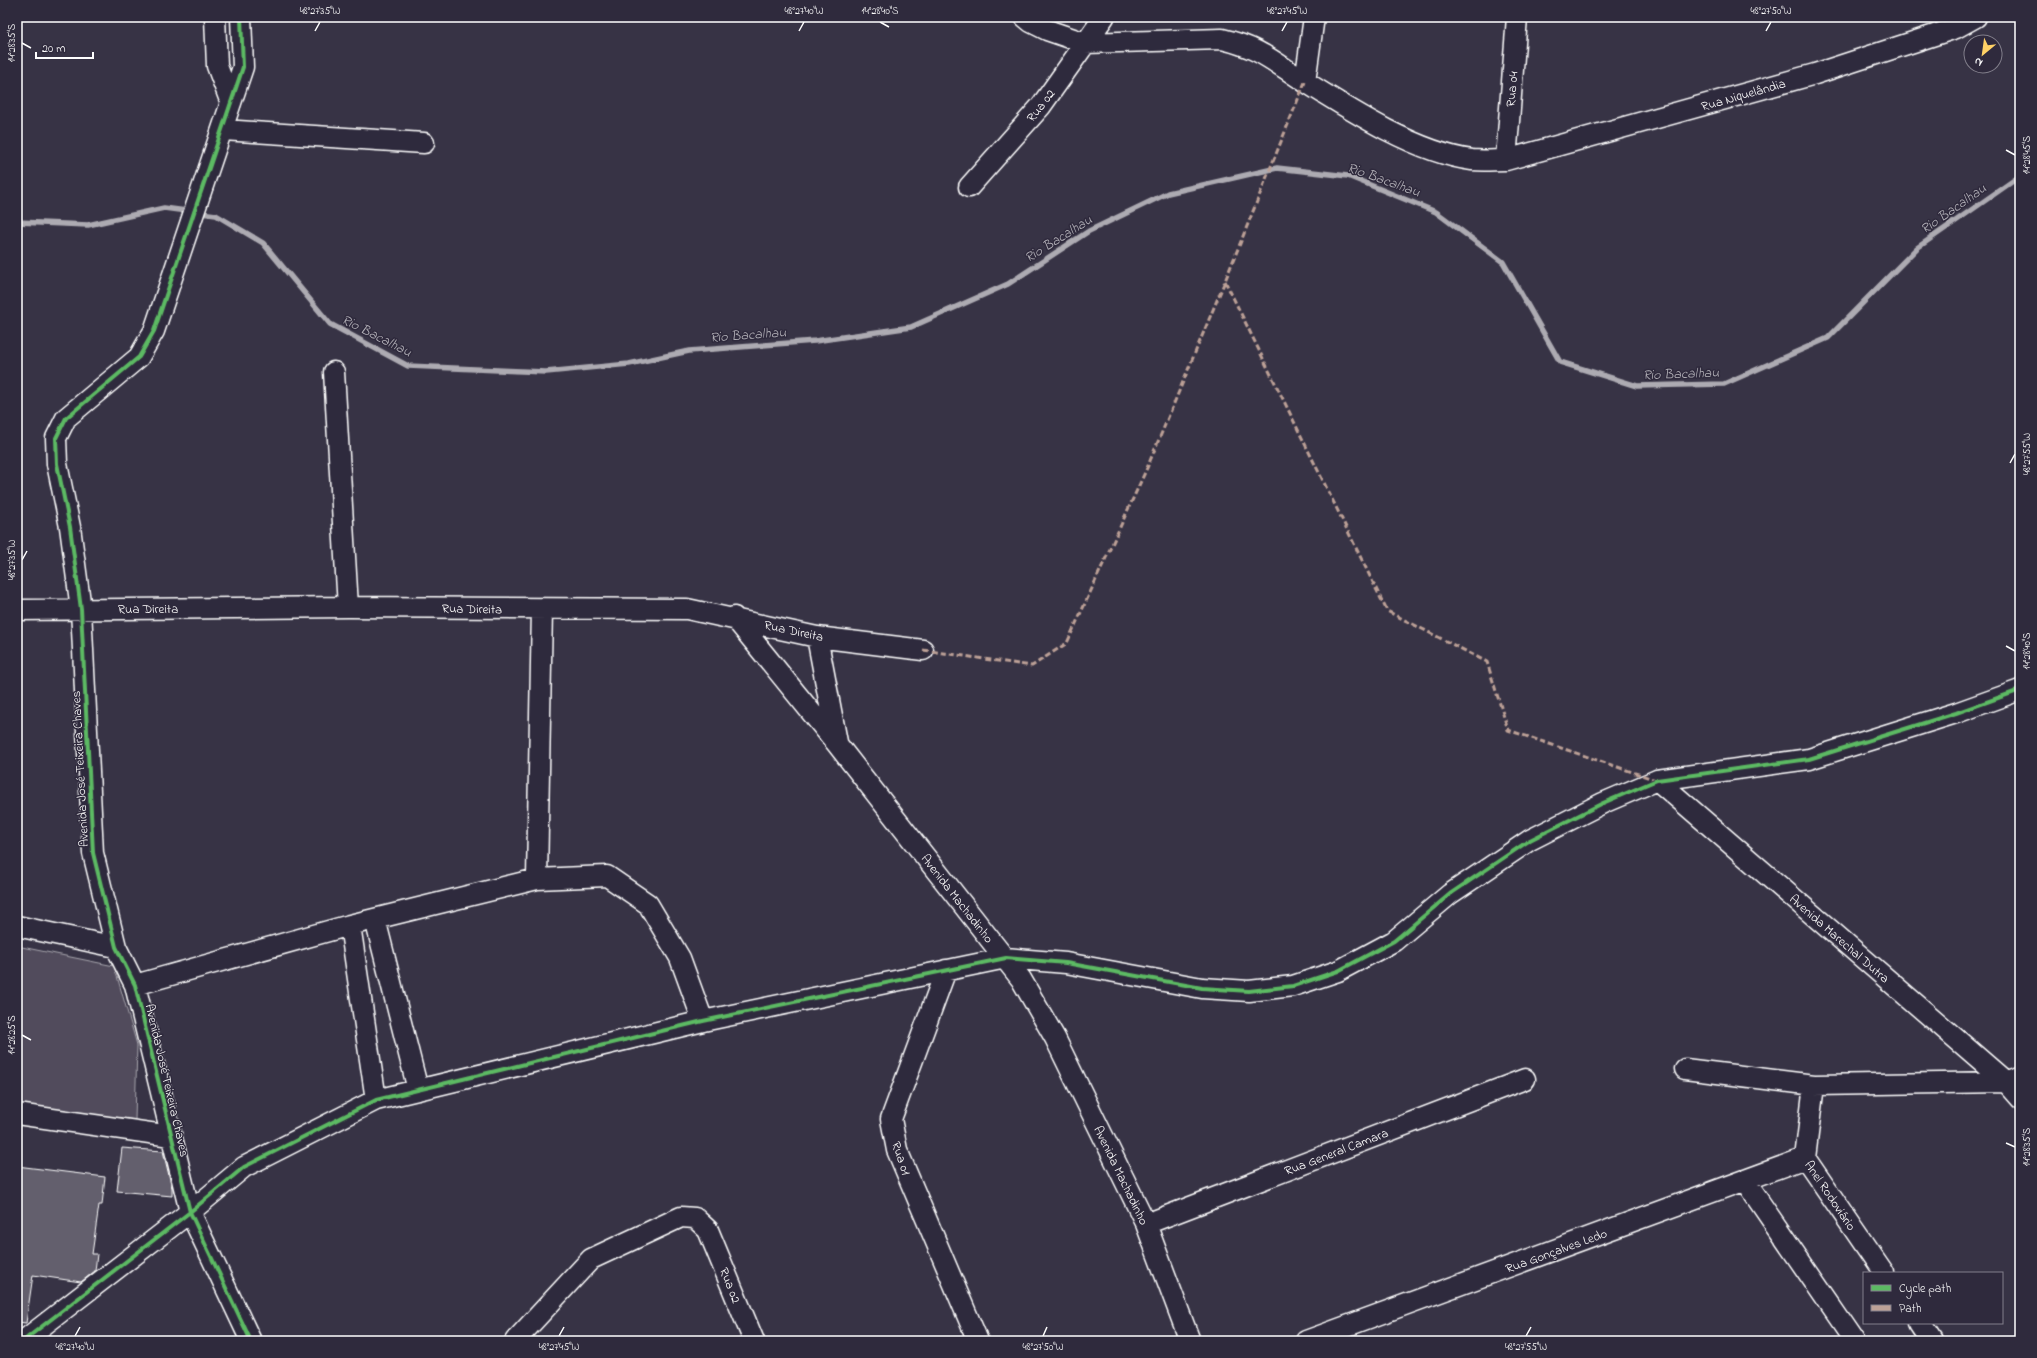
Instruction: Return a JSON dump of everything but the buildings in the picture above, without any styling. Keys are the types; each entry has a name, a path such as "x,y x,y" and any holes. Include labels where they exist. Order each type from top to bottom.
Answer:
{"street":[{"path":"215,17 217,66 231,103"},
{"name":"Avenida José Teixeira Chaves","path":"241,17 243,66 223,130 183,241 154,331 139,357 66,418 56,438 57,464 70,527 81,609 93,853 116,947 135,985 190,1212 251,1341"},
{"path":"1025,17 1031,22 1047,30 1085,43"},
{"name":"Rua 02","path":"969,187 1041,106 1085,43 1098,29 1104,17"},
{"path":"1305,82 1314,17"},
{"name":"Rua 04","path":"1506,160 1517,17"},
{"name":"Rua Niquelândia","path":"1085,43 1222,39 1244,44 1267,55 1305,82 1347,108 1421,146 1472,160 1506,160 1815,74 1956,28 1976,17"},
{"path":"223,130 424,143"},
{"path":"334,372 348,607"},
{"name":"Rua Direita","path":"17,610 348,607 687,609 734,617 818,637 923,650"},
{"path":"537,879 542,609"},
{"name":"Avenida Machadinho","path":"734,617 837,744 1021,978 1055,1038 1146,1224 1190,1341"},
{"path":"818,637 837,744"},
{"path":"23,1341 190,1212 244,1167 376,1100 703,1021 1006,958 1066,963 1202,988 1249,991 1293,986 1338,971 1394,941 1450,894 1530,840 1603,803 1657,780 1809,759 1956,713 2020,690"},
{"name":"Avenida Marechal Dutra","path":"1657,780 2013,1079 2020,1098"},
{"path":"135,985 350,925 537,879 607,876 648,904 680,958 703,1021"},
{"path":"375,919 418,1090"},
{"path":"350,925 376,1100"},
{"path":"17,926 116,947"},
{"name":"Rua 01","path":"946,970 891,1119 897,1150 978,1341"},
{"path":"1685,1069 1814,1085 2013,1079"},
{"name":"Rua General Camara","path":"1146,1224 1525,1079"},
{"name":"Anel Rodoviário","path":"1814,1085 1805,1158 1883,1272"},
{"path":"17,1114 171,1136"},
{"name":"Rua Gonçalves Ledo","path":"1306,1341 1805,1158"},
{"path":"1745,1181 1855,1341"},
{"name":"Rua 02","path":"533,1333 591,1259 681,1216 695,1218 708,1230 754,1341"},
{"path":"1920,1324 1931,1341"},
{"path":"515,1341 533,1333"}],"shaded area":[{"path":"17,946 114,966 137,1045 135,1120 17,1104"}],"waterway":[{"name":"Rio Bacalhau","path":"17,222 88,225 164,208 216,215 263,243 330,324 408,366 546,372 629,364 689,351 815,341 911,327 1008,284 1089,231 1168,193 1277,168 1348,176 1436,212 1503,262 1560,362 1637,386 1724,384 1828,338 1917,248 2020,176"}],"marked path":[{"path":"923,650 1032,666 1067,643 1147,468 1225,281 1305,82"},
{"path":"1225,281 1387,611 1487,662 1508,730 1656,780"}],"cycle path":[{"path":"241,17 243,67 154,331 139,357 66,418 56,438 57,464 70,527 81,609 93,853 116,947 135,985 190,1212 251,1341"},
{"path":"23,1341 190,1212 244,1167 376,1100 703,1021 1006,958 1066,963 1202,988 1249,991 1293,986 1338,971 1394,941 1450,894 1530,840 1603,803 1657,780 1809,759 1956,713 2020,690"}]}
